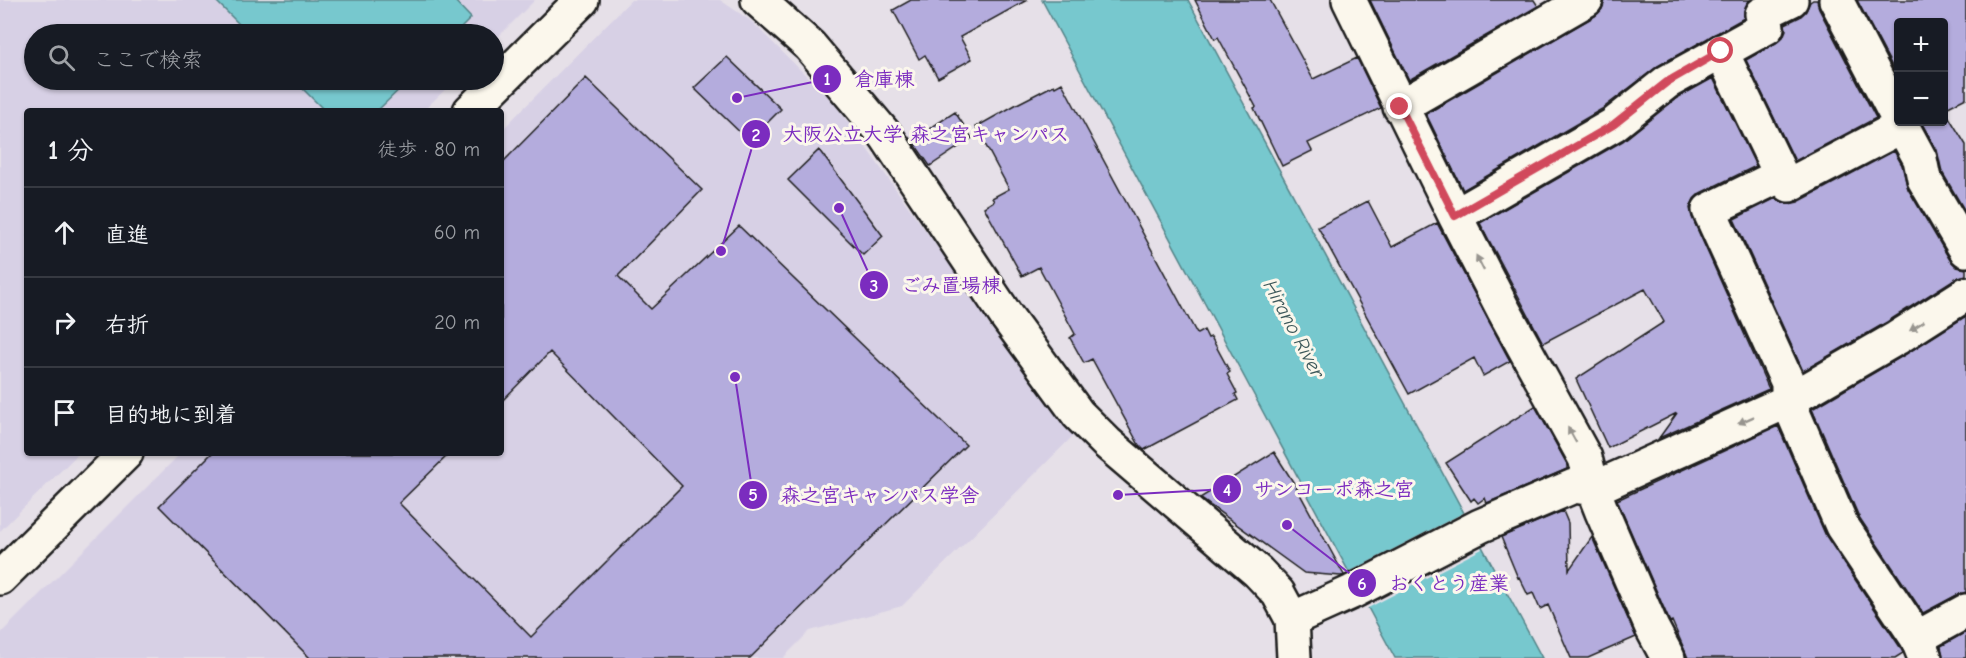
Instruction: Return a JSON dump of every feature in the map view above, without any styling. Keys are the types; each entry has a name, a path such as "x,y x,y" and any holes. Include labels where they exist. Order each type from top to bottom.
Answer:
{"street":[{"path":"504,77 582,0"},
{"path":"758,0 810,46 886,136 1007,317 1077,414 1107,443 1258,572 1278,593 1292,619 1294,658"},
{"path":"1348,0 1503,309 1585,458 1593,489 1652,628 1668,658"},
{"path":"1400,107 1586,0"},
{"path":"1455,216 1613,125 1667,82 1767,27 1762,14 1791,0"},
{"path":"1836,0 1894,111"},
{"path":"1721,51 1781,175 1789,185 1894,125"},
{"path":"473,108 491,90"},
{"path":"1902,126 1920,159 1924,179 1966,250"},
{"path":"1781,175 1709,210 1788,383 1788,401 1842,526 1921,648 1966,611"},
{"path":"1292,619 1352,592 1479,526 1574,486 1593,489 1788,401 1897,338 1966,294"},
{"path":"0,578 123,456"}],"shaded area":[{"path":"0,0 535,0 504,31 504,24 24,24 24,90 445,90 426,108 24,108 24,456 76,456 0,531"},
{"path":"631,0 720,0 751,21 834,103 1073,436 902,606 810,631 783,658 0,658 0,634 178,456 504,456 504,128"}],"water":[{"path":"215,0 454,0 471,18 465,24 239,24"},
{"name":"Hirano River","path":"1042,0 1188,0 1542,658 1395,658"},
{"path":"304,90 399,90 380,108 322,108"}],"pier":[{"path":"1467,511 1485,545 1481,547 1482,549 1366,609 1347,573"}],"building":[{"path":"911,0 1027,0 960,37 972,59 938,78 925,55 919,59 893,10"},
{"path":"1195,0 1270,0 1313,79 1357,58 1381,108 1308,143 1312,151 1282,166 1254,108 1256,107 1218,37 1215,39"},
{"path":"1370,0 1534,0 1538,6 1409,80"},
{"path":"1605,0 1750,0 1744,11 1744,18 1658,66 1602,109 1463,190 1426,114 1595,16 1602,9"},
{"path":"1813,0 1817,0 1819,9 1876,118 1795,161 1746,60 1783,37 1786,30 1785,24 1800,17"},
{"path":"1857,0 1966,0 1966,98 1948,107 1948,18 1894,18 1894,70"},
{"path":"727,57 781,109 749,141 694,88"},
{"path":"586,78 702,190 618,276 651,309 739,226 966,445 750,658 310,658 159,506 209,456 447,456 399,503 531,637 682,486 550,352 504,399 504,161"},
{"path":"1713,78 1756,166 1700,193 1690,208 1769,389 1659,438 1677,413 1608,448 1576,379 1664,322 1645,289 1543,343 1480,223 1623,141 1677,98"},
{"path":"1062,83 1197,334 1204,330 1208,338 1211,337 1230,372 1227,374 1237,393 1235,394 1238,400 1144,450 1139,445 1092,359 1084,363 1070,338 1075,334 1039,267 1022,276 984,207 994,201 992,198 1009,189 976,127 1054,85 1055,87"},
{"path":"955,112 972,138 930,166 912,140"},
{"path":"1948,116 1966,145 1966,213 1942,172 1937,150 1923,126 1948,126"},
{"path":"819,150 883,236 863,255 788,180"},
{"path":"1894,151 1902,165 1908,189 1950,260 1957,267 1966,269 1966,275 1956,278 1803,371 1734,219 1776,198 1789,204 1798,202"},
{"path":"1368,201 1392,247 1437,223 1510,361 1483,376 1474,358 1409,394 1318,227"},
{"path":"1966,316 1966,592 1923,613 1859,517 1812,409"},
{"path":"1535,406 1567,464 1567,469 1487,503 1485,498 1478,503 1474,498 1471,501 1446,463"},
{"path":"1778,426 1826,536 1900,647 1903,653 1895,658 1688,658 1617,500"},
{"path":"1274,452 1295,485 1344,575 1304,573 1200,498"},
{"path":"1563,511 1568,523 1569,570 1592,537 1636,637 1588,658 1571,658 1548,605 1540,609 1533,593 1528,595 1518,578 1501,537"},
{"path":"1966,632 1966,658 1943,658 1941,646"}],"place":[{"name":"倉庫棟","path":"737,98"},
{"name":"ごみ置場棟","path":"839,208"},
{"name":"大阪公立大学 森之宮キャンパス","path":"721,251"},
{"name":"森之宮キャンパス学舎","path":"735,377"},
{"name":"サンコーポ森之宮","path":"1118,495"},
{"name":"おくとう産業","path":"1287,525"}],"route":[{"path":"1400,107 1455,216 1613,125 1667,82 1721,51"}]}
